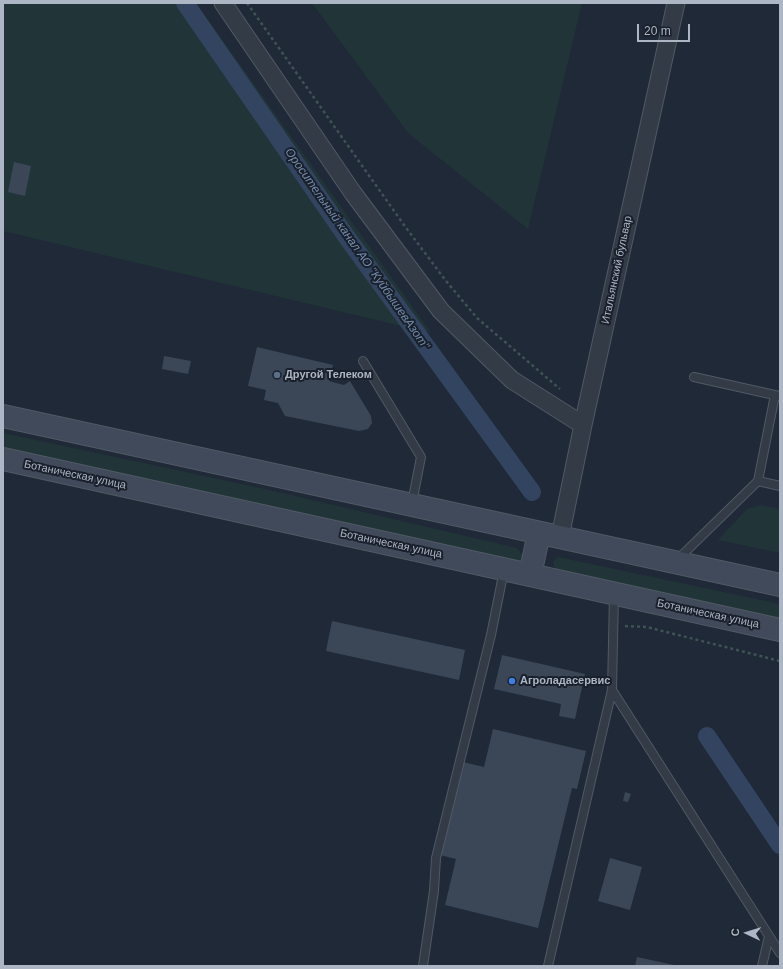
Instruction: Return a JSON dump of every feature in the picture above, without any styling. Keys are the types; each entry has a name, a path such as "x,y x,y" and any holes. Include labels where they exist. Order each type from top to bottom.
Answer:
{"main road":[{"path":"3,415 780,585"},
{"name":"Ботаническая улица","path":"3,459 780,630"},
{"path":"530,575 539,533"}],"street":[{"path":"223,3 353,193 441,311 512,380 583,425"},
{"name":"Итальянский бульвар","path":"560,537 583,425 676,3"}],"lane":[{"path":"363,361 421,457 412,505"},
{"path":"675,562 758,482 778,395 694,377"},
{"path":"758,482 780,486"},
{"path":"423,966 430,927 436,858 491,635 504,569"},
{"path":"548,966 612,690 614,593"},
{"path":"612,690 780,953"},
{"path":"762,966 770,936"}],"path":[{"path":"247,3 404,225 446,281 477,318 565,392"},
{"path":"614,626 647,627 780,661"}],"green space":[{"path":"3,3 196,3 431,333 3,231"},
{"path":"312,3 582,3 528,229 408,133"},
{"path":"3,433 265,489 517,548 522,554 522,557 520,562 3,449"},
{"path":"761,505 780,509 780,553 718,540 747,509"},
{"path":"558,557 780,604 780,622 555,571 553,562"}],"building":[{"path":"14,162 31,166 25,196 8,192"},
{"path":"257,347 333,365 329,381 344,385 350,381 371,416 372,423 368,429 359,431 285,416 278,403 264,400 266,390 248,386"},
{"path":"164,356 191,361 188,374 162,369"},
{"path":"332,621 465,650 459,680 326,651"},
{"path":"502,655 585,674 575,719 559,716 561,704 494,689"},
{"path":"493,729 586,751 577,789 572,788 538,928 445,905 456,859 440,855 463,762 484,767"},
{"path":"625,792 631,794 628,802 623,801"},
{"path":"610,858 642,867 630,910 598,901"},
{"path":"637,957 674,965 635,966"}],"waterway":[{"name":"Оросительный канал АО \"КуйбышевАзот\"","path":"185,3 346,236 532,492"},
{"name":"Оросительный канал АО \"КуйбышевАзот\"","path":"707,736 780,845"}],"place":[{"name":"Другой Телеком","path":"277,375"},
{"name":"Агроладасервис","path":"512,681"}]}
